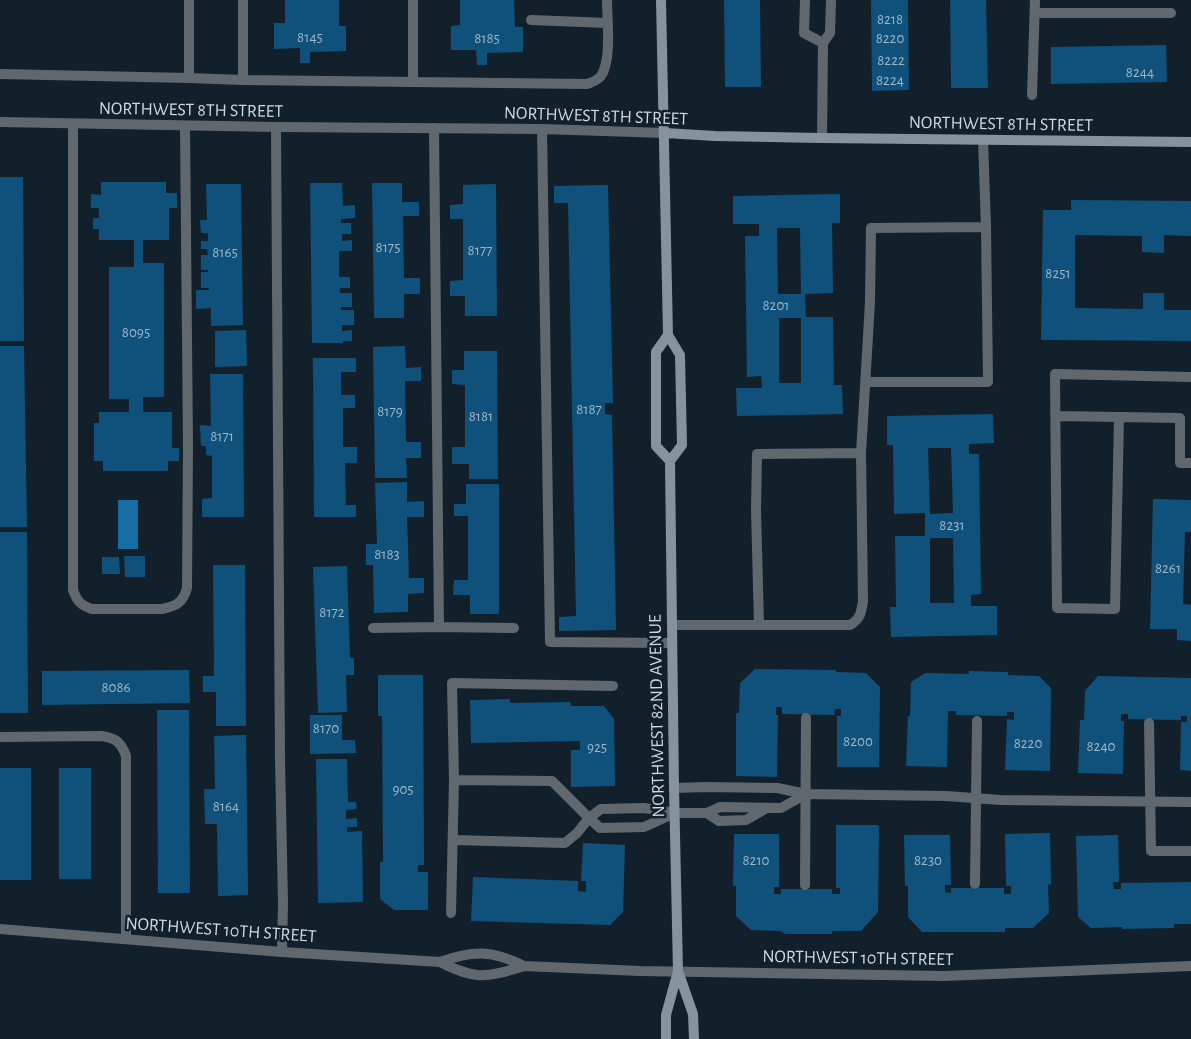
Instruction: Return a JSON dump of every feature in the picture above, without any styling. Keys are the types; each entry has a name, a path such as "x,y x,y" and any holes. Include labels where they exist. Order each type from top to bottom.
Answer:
{"street":[{"path":"189,0 189,78"},
{"path":"243,0 243,80"},
{"path":"413,0 413,81"},
{"path":"0,74 243,80 587,84 601,76 608,56 607,0"},
{"path":"661,0 668,335 680,354 682,445 670,461 656,446 656,352 668,335"},
{"path":"805,0 804,33 823,43"},
{"path":"822,138 823,43 830,33 831,0"},
{"path":"1032,95 1035,0"},
{"path":"1035,13 1171,13"},
{"path":"530,20 608,23"},
{"name":"NORTHWEST 8TH STREET","path":"0,122 542,130 822,138 1191,142"},
{"path":"73,124 73,590 78,601 92,609 162,609 179,603 184,597 187,588 188,445 185,126"},
{"path":"276,127 282,952"},
{"path":"434,128 439,627"},
{"path":"542,130 550,642 672,643"},
{"path":"866,382 988,382 983,140"},
{"path":"672,625 850,625 857,620 863,601 861,453 870,302 871,228 986,227"},
{"path":"1119,417 1115,609 1057,608 1055,374 1191,377"},
{"path":"1056,416 1191,418"},
{"path":"1180,418 1180,463 1191,463"},
{"path":"759,625 756,454 861,453"},
{"name":"NORTHWEST 82ND AVENUE","path":"666,1039 666,1016 678,971 674,814 670,461"},
{"path":"373,628 514,628"},
{"path":"451,913 454,780 452,684 612,686"},
{"path":"805,885 806,718"},
{"path":"975,884 977,721"},
{"path":"1150,723 1150,851 1191,851"},
{"path":"0,737 101,736 117,741 123,748 126,756 126,939"},
{"path":"454,780 552,781 600,828 644,827 674,814"},
{"path":"674,788 777,788 806,794 946,796 1001,800 1191,802"},
{"path":"754,807 755,788"},
{"path":"453,840 565,843 577,833 589,818 601,809 644,808 674,814 706,813 720,807 781,808 806,794"},
{"path":"706,813 719,821 746,820 768,808"},
{"name":"NORTHWEST 10TH STREET","path":"0,929 282,952 440,962 460,971 482,976 506,972 524,966 944,976 1191,966"},
{"name":"NORTHWEST 10TH STREET","path":"440,962 458,955 482,953 509,958 524,966"},
{"name":"NORTHWEST 82ND AVENUE","path":"678,971 693,1014 694,1039"}],"water":[{"path":"118,500 138,500 138,549 118,549"}],"building":[{"path":"285,0 339,0 339,26 346,26 346,51 310,52 310,63 300,63 300,48 274,49 274,23 285,23"},
{"path":"460,0 514,0 515,27 523,27 523,52 487,53 487,65 477,65 476,50 451,50 451,26 460,25"},
{"path":"724,0 760,0 761,87 725,87"},
{"path":"871,0 908,0 909,90 872,91"},
{"path":"950,0 986,0 988,88 951,88"},
{"path":"1166,45 1167,82 1051,84 1051,47"},
{"path":"0,177 23,177 24,341 0,341"},
{"path":"101,182 166,182 166,193 177,193 177,208 169,208 169,240 143,240 143,263 164,263 164,397 143,397 143,412 172,412 172,448 179,448 179,461 168,461 168,471 103,471 103,461 94,461 94,423 99,423 99,412 129,412 129,399 109,399 109,267 134,267 134,240 99,240 99,229 93,229 93,218 99,218 99,208 91,208 91,194 101,195"},
{"path":"310,183 342,183 343,206 355,205 355,218 341,219 341,223 351,223 351,234 342,234 342,241 352,240 352,251 339,251 339,277 350,277 350,288 340,288 340,293 352,293 352,307 341,307 341,310 354,310 354,325 342,325 342,331 352,330 352,341 343,341 343,343 312,343"},
{"path":"372,183 402,183 402,202 419,202 419,216 403,216 404,278 420,278 420,294 404,294 404,318 374,318"},
{"path":"206,184 241,184 243,325 211,326 211,308 196,309 196,290 209,290 209,288 201,288 201,272 208,272 208,270 201,270 201,255 208,255 207,249 201,249 201,241 208,241 208,233 201,233 200,220 207,220"},
{"path":"496,184 497,316 465,316 465,296 450,296 450,281 463,280 463,219 450,219 450,205 463,204 463,185"},
{"path":"608,185 613,403 605,403 605,414 612,415 616,630 559,631 559,617 576,616 568,203 554,203 554,186"},
{"path":"840,194 840,223 832,223 833,293 805,294 806,317 833,317 834,385 842,385 843,414 737,416 736,388 762,388 761,376 747,377 745,236 759,236 759,224 733,224 733,196","holes":["777,228 800,228 801,294 778,294","779,318 801,318 801,383 779,383"]},
{"path":"1071,200 1191,201 1191,236 1164,235 1164,253 1142,252 1142,236 1075,235 1075,308 1143,309 1143,293 1164,293 1164,310 1191,310 1191,341 1041,340 1043,210 1071,210"},
{"path":"246,330 247,366 215,367 215,331"},
{"path":"0,346 24,346 27,527 0,527"},
{"path":"405,346 406,368 421,367 421,381 405,381 406,442 421,442 421,458 406,458 407,478 375,478 373,347"},
{"path":"464,351 497,351 498,479 469,479 469,464 452,464 452,447 465,447 465,385 452,384 452,370 464,370"},
{"path":"313,358 356,358 356,372 341,372 341,395 355,395 355,408 343,408 343,447 357,447 357,463 345,463 346,505 356,505 356,517 314,517"},
{"path":"210,374 243,374 244,517 202,517 202,499 212,498 212,456 206,455 206,446 201,446 200,425 211,426"},
{"path":"993,414 994,443 969,444 969,454 979,454 981,594 971,595 971,606 997,606 997,635 891,637 890,607 896,607 895,536 925,536 925,513 894,514 893,445 887,445 887,416","holes":["928,448 951,448 953,513 930,514","930,538 953,538 954,603 930,603"]},
{"path":"407,482 407,502 424,501 424,517 407,517 409,578 424,578 424,593 408,594 408,612 374,613 373,565 366,565 366,544 377,544 375,483"},
{"path":"466,484 499,484 499,614 470,614 470,595 453,595 454,580 468,580 468,516 454,516 454,504 466,504"},
{"path":"1153,499 1191,500 1191,532 1185,532 1183,604 1191,605 1191,641 1177,640 1177,629 1150,629"},
{"path":"0,532 27,532 28,713 0,713"},
{"path":"124,556 145,556 145,577 125,577"},
{"path":"102,557 119,557 120,574 102,574"},
{"path":"213,565 245,565 246,726 216,726 216,692 203,692 203,676 214,676"},
{"path":"347,566 350,658 354,658 354,675 346,675 347,712 318,713 313,567"},
{"path":"755,669 836,670 836,672 866,673 880,687 879,767 837,767 837,716 841,716 841,709 835,709 834,715 782,714 782,707 776,707 776,715 778,715 777,777 736,776 736,713 739,713 740,683"},
{"path":"189,670 190,703 42,705 42,671"},
{"path":"969,671 1008,672 1008,675 1039,676 1051,688 1050,771 1005,770 1007,719 1014,720 1014,712 1007,712 1007,716 956,715 956,711 948,711 947,767 906,766 911,682 925,673 969,674"},
{"path":"378,675 423,675 424,865 418,865 418,872 428,872 428,910 394,910 380,899 380,862 383,862 382,716 378,716"},
{"path":"1098,676 1191,678 1191,771 1180,770 1181,722 1187,722 1187,716 1181,716 1181,720 1128,719 1128,714 1121,714 1121,721 1124,721 1123,774 1078,773 1080,720 1084,720 1085,691"},
{"path":"510,699 510,703 570,702 571,706 604,706 614,719 615,786 571,787 571,750 580,750 580,741 471,743 470,700"},
{"path":"157,710 189,710 190,893 158,893"},
{"path":"310,715 342,715 342,740 355,740 356,753 310,754"},
{"path":"246,735 248,895 218,896 217,824 205,824 204,789 215,789 214,736"},
{"path":"316,759 347,759 348,802 356,802 357,809 346,810 346,819 357,818 357,827 347,827 347,832 362,831 363,902 318,903"},
{"path":"0,768 31,768 31,880 0,880"},
{"path":"59,768 91,768 91,879 59,879"},
{"path":"836,825 879,826 878,912 861,931 832,931 832,934 785,934 781,931 751,930 736,916 736,886 733,886 734,834 779,834 779,887 774,887 774,894 781,894 781,889 832,889 832,894 840,894 840,888 836,888"},
{"path":"1050,833 1051,885 1048,884 1049,913 1033,928 1005,928 1005,932 922,932 908,917 908,886 905,886 904,835 950,835 951,885 945,885 945,892 951,893 951,888 1004,888 1004,894 1011,894 1011,886 1006,886 1005,834"},
{"path":"1118,835 1119,882 1113,882 1114,889 1121,889 1121,883 1191,882 1191,924 1174,924 1174,928 1091,928 1078,917 1076,836"},
{"path":"583,843 625,845 623,912 610,925 471,921 473,877 578,881 578,891 586,892 586,881 581,881"}]}
